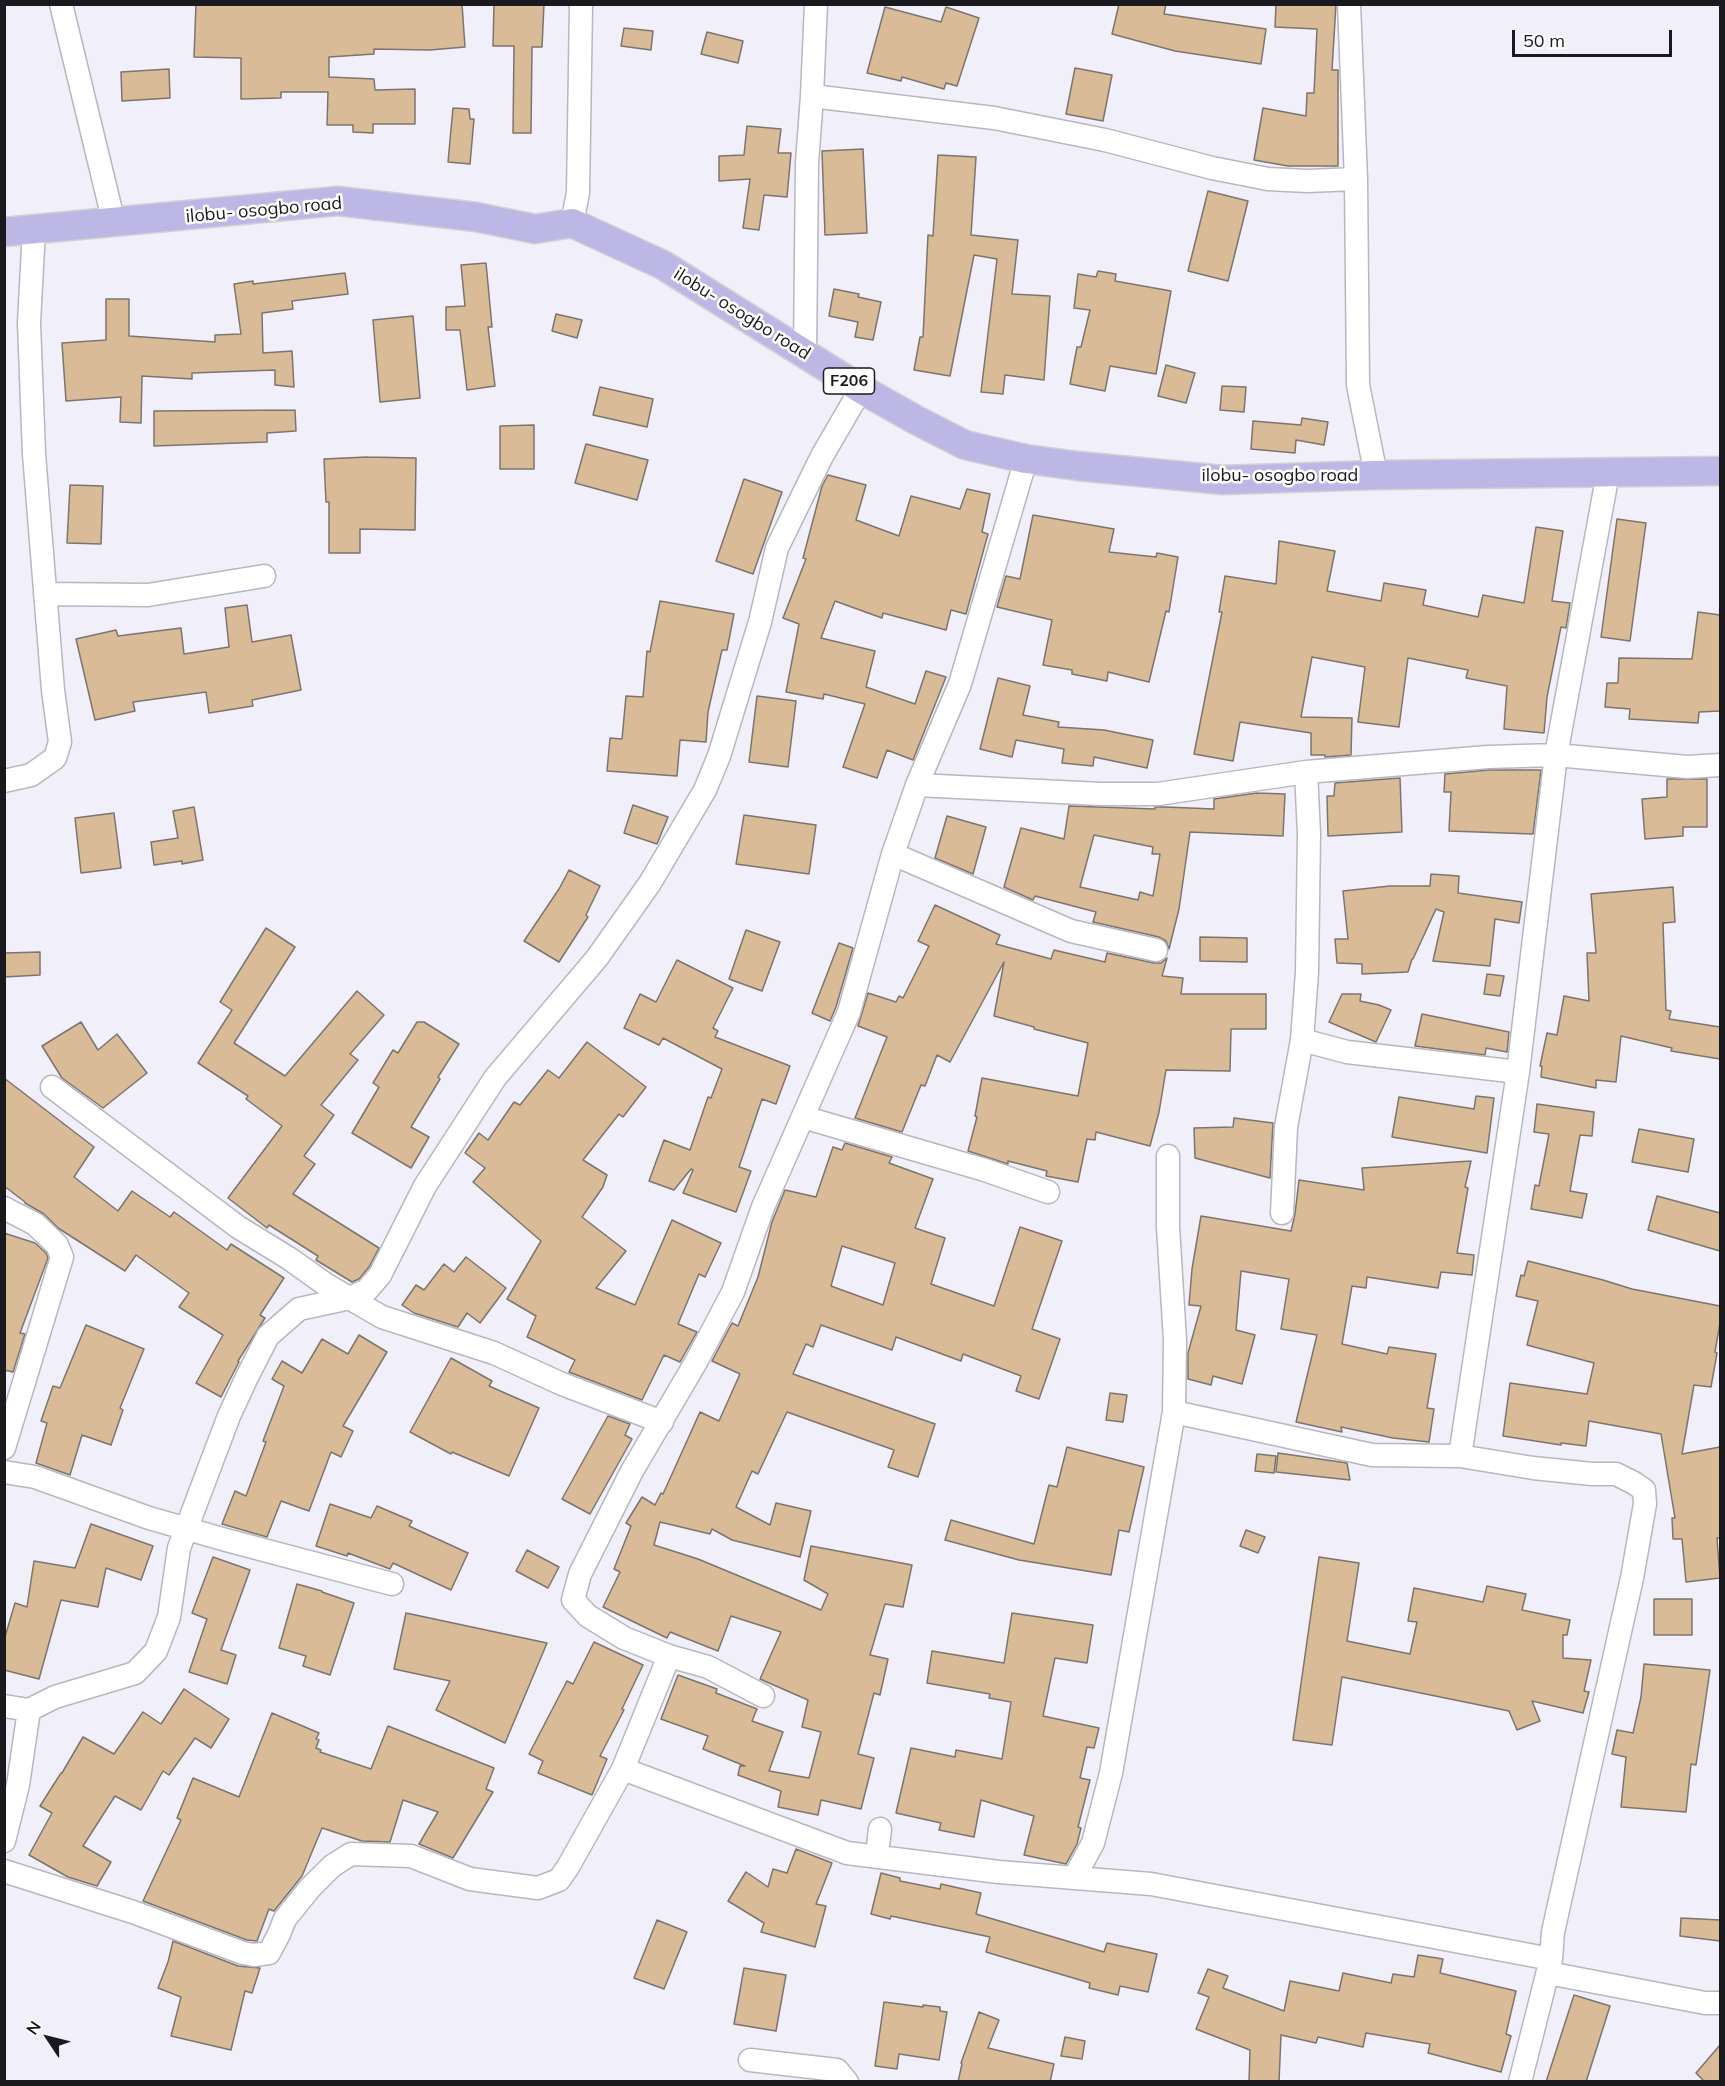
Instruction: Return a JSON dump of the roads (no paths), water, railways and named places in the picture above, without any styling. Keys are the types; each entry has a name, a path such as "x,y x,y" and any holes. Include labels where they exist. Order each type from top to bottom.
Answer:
{"main road":[{"name":"ilobu- osogbo road","path":"4,232 338,201 476,218 535,229 572,223 663,265 861,389 916,420 965,445 1026,459 1223,480 1376,475 1720,471"}],"street":[{"path":"61,4 114,223"},
{"path":"572,223 578,193 581,4"},
{"path":"805,353 807,163 816,4"},
{"path":"1349,4 1356,179 1358,385 1376,475"},
{"path":"812,96 994,118 1105,140 1212,168 1268,179 1307,181 1356,179"},
{"path":"4,781 31,775 39,770 55,758 60,742 53,690 34,454 29,323 34,229"},
{"path":"4,1706 29,1710 55,1697 135,1673 156,1651 169,1617 179,1548 229,1416 268,1336 299,1309 350,1298 367,1290 380,1275 425,1186 495,1078 597,958 650,883 705,790 719,756 760,622 777,548 822,456 861,389"},
{"path":"763,1696 708,1667 669,1656 624,1638 588,1616 573,1600 580,1574 632,1471 696,1362 733,1292 763,1207 849,1012 893,854 917,784 960,684 1026,459"},
{"path":"1460,1456 1518,1072 1556,755 1608,473"},
{"path":"45,594 148,595 264,576"},
{"path":"917,784 1101,794 1158,794 1306,772 1488,757 1556,755 1687,767 1720,765"},
{"path":"1282,1213 1286,1127 1302,1040 1307,972 1309,834 1306,772"},
{"path":"893,854 1071,931 1156,950"},
{"path":"1302,1040 1347,1052 1518,1072"},
{"path":"52,1087 238,1227 382,1317 494,1353 562,1383 662,1422"},
{"path":"803,1117 974,1167 1048,1192"},
{"path":"1074,1878 1093,1843 1111,1773 1174,1412 1175,1340 1168,1227 1168,1156"},
{"path":"4,1208 35,1224 57,1245 62,1257 4,1448"},
{"path":"1174,1412 1372,1455 1460,1456 1533,1468 1616,1474 1644,1490 1645,1504 1640,1540 1553,1932 1550,1966 1520,2082"},
{"path":"4,1472 35,1477 149,1518 392,1584"},
{"path":"4,1871 133,1911 243,1953 254,1955 269,1953 285,1919 310,1888 332,1866 351,1854 411,1856 470,1879 538,1888 559,1880 623,1769 669,1656"},
{"path":"4,1841 18,1785 29,1710"},
{"path":"623,1769 847,1853 999,1872 1151,1884 1550,1966 1705,2004 1720,2003"},
{"path":"877,1856 880,1829"},
{"path":"750,2060 837,2070 847,2082"}]}
